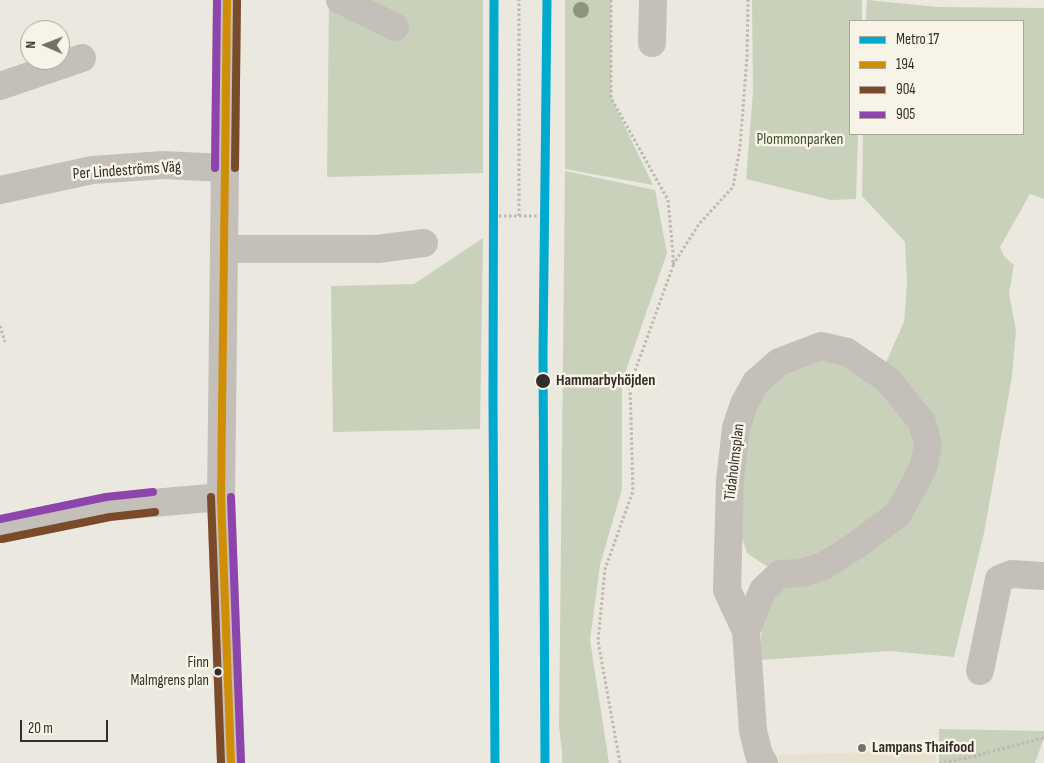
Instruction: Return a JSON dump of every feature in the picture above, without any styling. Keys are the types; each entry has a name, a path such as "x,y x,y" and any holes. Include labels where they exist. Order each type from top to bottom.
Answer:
{"street":[{"path":"227,0 220,497 231,763"},
{"path":"340,0 396,27"},
{"path":"652,43 653,0"},
{"path":"0,86 82,58"},
{"name":"Per Lindeströms Väg","path":"0,190 92,170 164,166 225,168"},
{"path":"224,249 377,249 424,243"},
{"name":"Tidaholmsplan","path":"746,631 763,590 780,574 801,573 824,566 858,544 898,514 924,465 928,445 922,422 888,380 847,352 821,346 779,362 756,382 744,404 736,428 730,480 727,590 746,631 753,731 759,755 764,763"},
{"path":"0,529 108,507 220,497"},
{"path":"980,671 1000,579 1012,574 1044,576"}],"path":[{"path":"519,216 520,0"},
{"path":"612,0 611,98 668,200 673,254 672,266"},
{"path":"620,763 598,640 605,569 632,491 630,385 672,266 699,224 733,187 742,127 747,57 748,0"},
{"path":"499,216 538,216"},
{"path":"0,326 5,342"},
{"path":"939,763 1044,738"}],"green space":[{"path":"329,0 483,0 483,173 327,177"},
{"path":"565,0 611,0 611,98 653,185 565,169"},
{"name":"Plommonparken","path":"752,0 862,0 862,20 849,20 849,135 858,135 856,199 831,200 746,179 753,92"},
{"path":"867,0 937,7 1044,8 1044,199 1030,194 1000,247 1004,256 1014,265 1009,293 1016,331 1012,376 984,533 954,657 890,651 760,660 762,619 780,581 831,571 936,455 883,369 904,322 907,284 905,242 862,196 863,135 1024,135 1024,20 866,20"},
{"path":"565,171 655,190 667,253 622,382 622,489 600,565 590,640 609,763 562,763 559,727"},
{"path":"483,238 480,429 333,432 331,286 414,284"},
{"path":"822,352 888,390 917,430 907,488 841,548 793,566 766,566 747,553 740,531 736,479 760,392 784,373"},
{"path":"939,729 1044,731 1044,738 1035,763 939,763"}],"shaded area":[{"path":"936,750 936,763 779,763 779,755"}],"metro line":[{"name":"17","path":"494,0 493,399 495,763"},
{"name":"17","path":"545,763 543,353 547,0"}],"transit line":[{"name":"905","path":"215,168 217,0"},
{"name":"194","path":"227,0 221,497 231,763"},
{"name":"904","path":"235,168 237,0"},
{"name":"905","path":"0,519 106,497 153,492"},
{"name":"904","path":"211,497 221,763"},
{"name":"905","path":"231,497 241,763"},
{"name":"904","path":"2,539 110,517 155,512"}],"place":[{"name":"Hammarbyhöjden","path":"543,381"},
{"name":"Finn Malmgrens plan","path":"218,672"},
{"name":"Lampans Thaifood","path":"862,748"}]}
